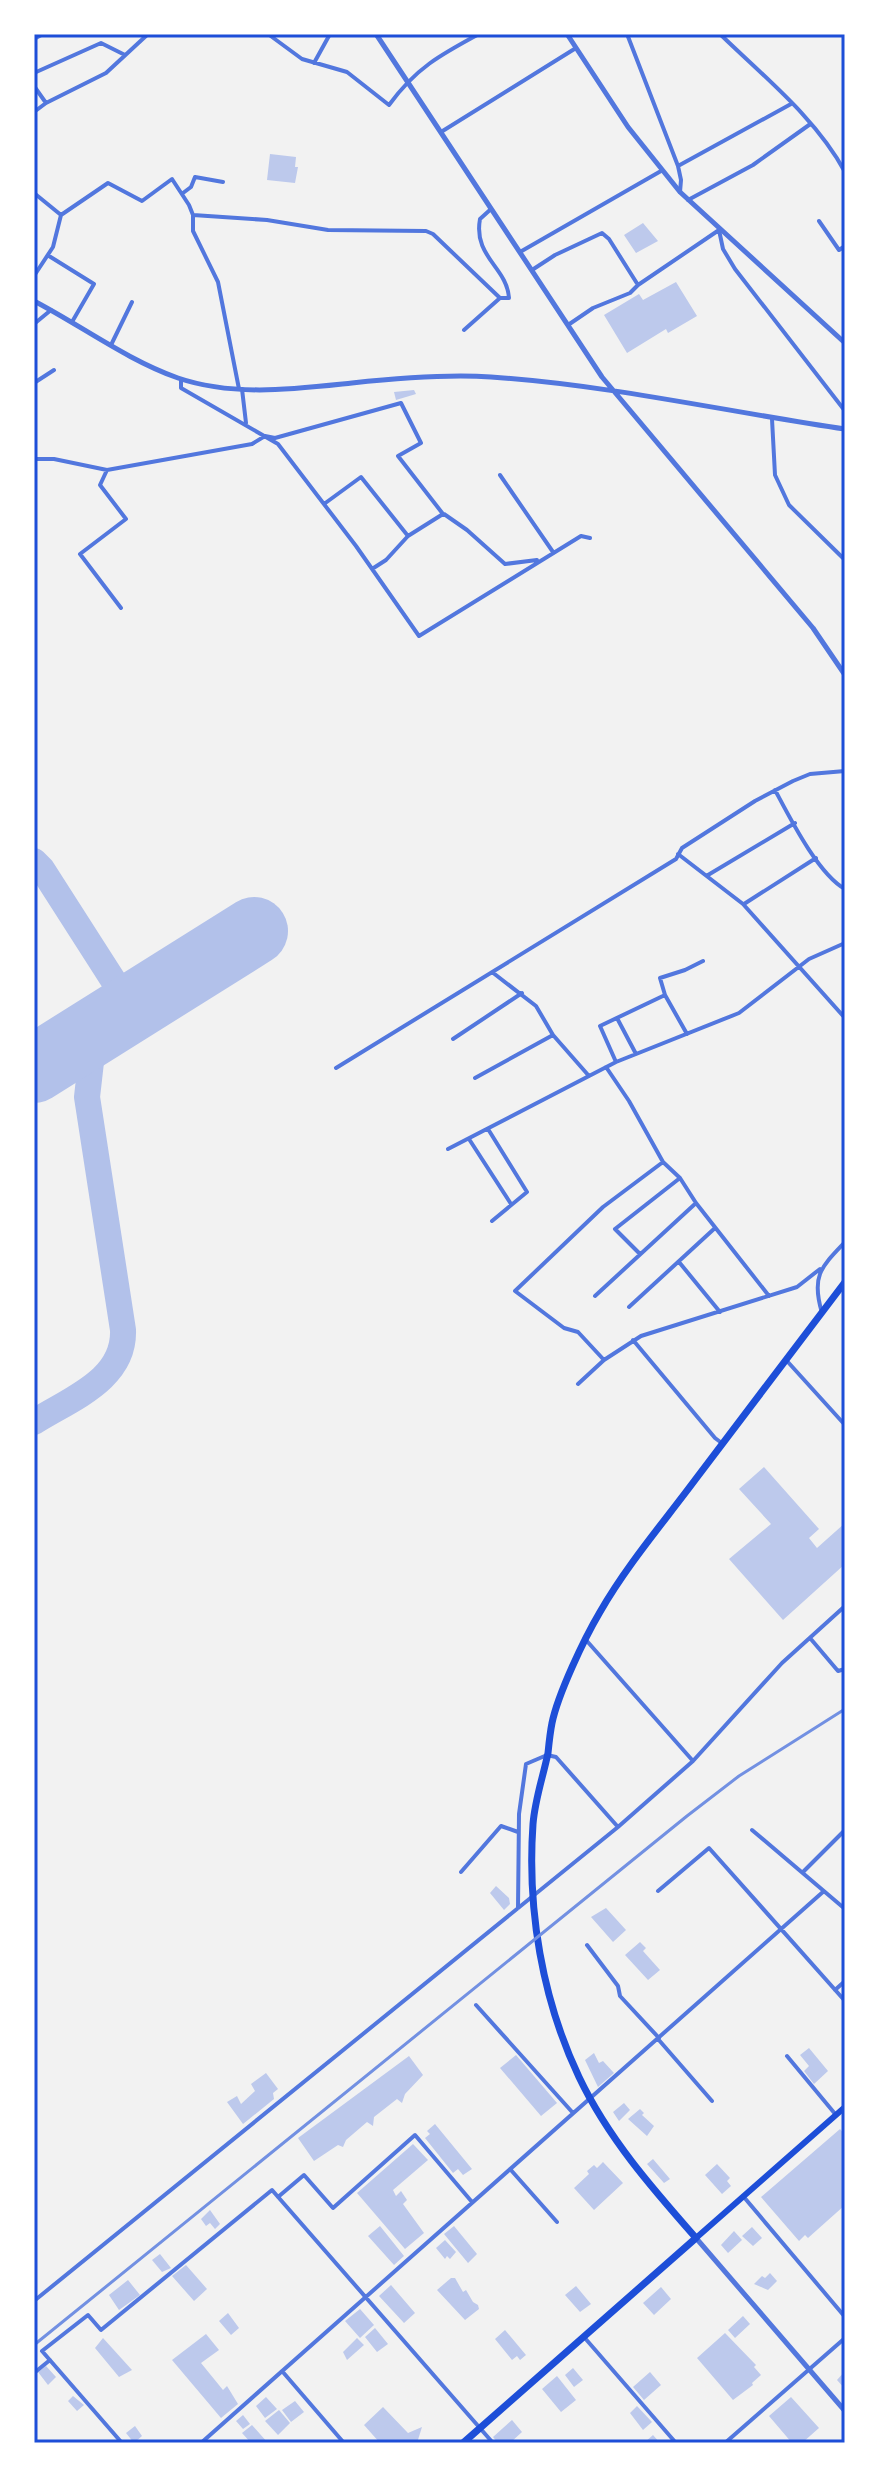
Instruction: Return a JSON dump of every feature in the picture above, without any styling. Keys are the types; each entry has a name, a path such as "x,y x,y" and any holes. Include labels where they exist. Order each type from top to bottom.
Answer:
{"main road":[{"path":"696,2238 615,2139 590,2099 562,2037 540,1957 533,1891 533,1823 539,1784 552,1720 600,1612 636,1558 845,1282"},
{"path":"463,2443 845,2107"}],"street":[{"path":"34,39 43,34"},
{"path":"268,34 293,54 347,72 389,105 407,81 432,61 479,34"},
{"path":"314,63 330,34"},
{"path":"376,34 602,377 813,628 845,675"},
{"path":"567,34 661,171 719,230 845,343"},
{"path":"627,34 678,166 680,192"},
{"path":"720,34 791,104 829,146 844,169"},
{"path":"34,112 106,73 147,35"},
{"path":"34,73 101,43 125,55"},
{"path":"441,132 576,48"},
{"path":"34,86 46,103"},
{"path":"678,166 791,104"},
{"path":"688,200 753,165 809,125"},
{"path":"520,252 661,171"},
{"path":"183,193 191,187 195,177 223,182"},
{"path":"34,276 49,256 61,215 108,183 142,201 172,179 183,193 193,215 193,231 218,282 246,423"},
{"path":"34,193 61,215"},
{"path":"464,330 500,298 509,298 507,286 481,248 478,227 482,216 492,208"},
{"path":"193,215 267,220 328,230 426,231 433,234 500,298"},
{"path":"819,221 839,250 845,246"},
{"path":"568,325 593,308 630,293 719,230"},
{"path":"719,230 723,249 735,269 845,411"},
{"path":"532,270 555,255 602,233 638,285"},
{"path":"49,256 94,284 72,322"},
{"path":"34,301 111,345 181,379 241,389 283,390 397,378 512,379 845,429"},
{"path":"111,345 132,302"},
{"path":"34,324 51,310"},
{"path":"34,383 54,370"},
{"path":"181,379 181,388 278,444 419,636 553,552 581,536 590,538"},
{"path":"34,459 54,459 107,470 252,444 265,436 275,438 401,403 421,443 398,456 443,514 467,530 505,564 540,560"},
{"path":"772,419 775,475 789,505 845,560"},
{"path":"107,470 100,485 126,519 80,554 121,608"},
{"path":"500,475 553,552"},
{"path":"324,504 361,477 408,536"},
{"path":"372,569 386,560 408,536 443,514"},
{"path":"336,1068 664,867 676,859 682,848 775,790 810,774 845,771"},
{"path":"775,790 816,858 837,885 845,889"},
{"path":"708,875 795,823"},
{"path":"678,854 743,904 845,1018"},
{"path":"743,904 816,858"},
{"path":"448,1149 616,1062 749,1008 799,966 845,943"},
{"path":"688,1034 665,995 660,978 703,961"},
{"path":"492,972 536,1006 553,1035 589,1076"},
{"path":"453,1039 522,993"},
{"path":"616,1062 600,1026 665,995"},
{"path":"617,1018 636,1054"},
{"path":"475,1078 553,1035"},
{"path":"606,1067 663,1162 680,1178 769,1296"},
{"path":"488,1129 527,1192 492,1221"},
{"path":"469,1139 512,1205"},
{"path":"604,1360 578,1332 564,1328 515,1291 603,1207 663,1162"},
{"path":"640,1254 615,1229 680,1178"},
{"path":"595,1296 696,1203"},
{"path":"629,1307 715,1228"},
{"path":"578,1384 604,1360 633,1340 797,1287 820,1269 845,1242"},
{"path":"678,1261 720,1312"},
{"path":"820,1269 818,1298 822,1313"},
{"path":"633,1340 723,1444"},
{"path":"787,1361 845,1425"},
{"path":"34,2301 618,1827 693,1761 782,1663 845,1606"},
{"path":"810,1638 838,1671 845,1669"},
{"path":"586,1640 693,1761"},
{"path":"518,1908 518,1832 526,1764 547,1755 556,1757 618,1827"},
{"path":"461,1872 501,1826 518,1832"},
{"path":"752,1830 845,1909"},
{"path":"803,1872 845,1830"},
{"path":"658,1891 709,1848 845,2001"},
{"path":"201,2443 824,1891"},
{"path":"587,1945 618,1986 620,1996 712,2101"},
{"path":"835,1990 845,1981"},
{"path":"476,2005 573,2113"},
{"path":"787,2056 836,2115"},
{"path":"278,2197 304,2175 333,2208 415,2135 472,2202"},
{"path":"510,2169 557,2222"},
{"path":"122,2443 42,2351 88,2315 101,2330 272,2190 493,2443"},
{"path":"743,2196 845,2317"},
{"path":"696,2238 845,2411"},
{"path":"584,2337 676,2443"},
{"path":"725,2443 845,2338"},
{"path":"34,2373 50,2360"},
{"path":"282,2371 344,2443"}],"building":[{"path":"270,154 296,157 295,183 267,180"},
{"path":"643,223 658,241 636,253 624,235"},
{"path":"676,282 697,316 668,333 666,329 627,353 604,315 639,294 643,300"},
{"path":"414,390 416,394 396,400 394,392"},
{"path":"764,1467 819,1529 809,1538 817,1548 845,1523 845,1564 783,1620 729,1559 771,1524 739,1489"},
{"path":"496,1886 509,1898 510,1904 504,1910 490,1893"},
{"path":"606,1908 626,1930 613,1942 591,1917"},
{"path":"640,1942 646,1948 643,1951 660,1970 648,1980 625,1955"},
{"path":"809,2048 828,2071 814,2084 804,2071 809,2066 800,2055"},
{"path":"594,2053 599,2063 603,2061 614,2073 598,2087 585,2060"},
{"path":"516,2055 557,2103 541,2116 500,2068"},
{"path":"409,2056 423,2075 405,2094 402,2103 397,2099 374,2117 373,2126 367,2122 346,2140 343,2147 338,2145 314,2161 298,2138"},
{"path":"266,2073 278,2089 273,2093 274,2099 243,2124 227,2102 237,2096 241,2104 255,2091 251,2084"},
{"path":"624,2103 630,2110 619,2121 613,2112"},
{"path":"640,2109 654,2126 647,2136 628,2119"},
{"path":"435,2124 472,2169 463,2175 458,2169 453,2173 425,2138 430,2134 427,2131"},
{"path":"840,2129 845,2135 845,2205 808,2238 805,2235 799,2241 761,2197"},
{"path":"413,2144 428,2160 393,2190 396,2196 401,2191 407,2200 403,2204 424,2233 405,2249 357,2193"},
{"path":"653,2159 670,2179 664,2183 647,2164"},
{"path":"603,2162 623,2183 594,2210 574,2188 589,2174 587,2171"},
{"path":"717,2164 730,2178 727,2181 731,2186 722,2194 705,2175"},
{"path":"210,2210 220,2224 215,2229 210,2223 206,2226 201,2219"},
{"path":"380,2226 404,2256 394,2265 368,2236"},
{"path":"454,2226 477,2254 468,2263 444,2234"},
{"path":"752,2227 762,2238 753,2246 742,2236"},
{"path":"734,2231 742,2240 728,2253 721,2245"},
{"path":"445,2240 456,2252 450,2259 447,2256 445,2259 436,2248"},
{"path":"160,2254 171,2268 162,2272 152,2260"},
{"path":"186,2265 207,2289 194,2301 172,2276"},
{"path":"770,2273 777,2281 768,2290 754,2284 762,2276 765,2278"},
{"path":"455,2278 463,2292 466,2290 478,2305 479,2309 465,2320 437,2290"},
{"path":"128,2280 140,2295 119,2310 109,2295"},
{"path":"391,2285 415,2313 404,2323 379,2296"},
{"path":"576,2286 591,2304 580,2312 565,2295"},
{"path":"661,2287 671,2299 654,2315 643,2303"},
{"path":"360,2309 374,2325 360,2338 345,2321"},
{"path":"228,2313 239,2328 231,2335 219,2321"},
{"path":"743,2316 750,2324 735,2338 728,2330"},
{"path":"375,2328 388,2344 377,2352 365,2337"},
{"path":"505,2330 526,2355 520,2360 517,2356 512,2360 495,2339"},
{"path":"725,2333 756,2365 754,2367 761,2375 733,2400 697,2358"},
{"path":"206,2334 219,2350 201,2363 223,2390 227,2386 238,2404 221,2418 172,2360"},
{"path":"103,2338 132,2370 119,2377 95,2348"},
{"path":"357,2338 364,2345 347,2360 343,2352"},
{"path":"46,2366 56,2377 48,2385 38,2372"},
{"path":"573,2368 583,2380 574,2387 565,2375"},
{"path":"845,2371 845,2389 837,2380"},
{"path":"650,2372 661,2385 644,2400 633,2387"},
{"path":"557,2376 576,2400 561,2412 542,2389"},
{"path":"73,2396 84,2405 77,2411 68,2401"},
{"path":"266,2397 277,2409 265,2418 256,2406"},
{"path":"791,2397 819,2428 802,2443 792,2443 769,2416"},
{"path":"295,2401 304,2412 291,2422 282,2410"},
{"path":"637,2406 652,2422 643,2430 630,2413"},
{"path":"383,2407 408,2433 422,2427 417,2443 380,2443 364,2425"},
{"path":"279,2410 290,2423 278,2435 265,2421"},
{"path":"243,2415 250,2424 243,2429 236,2421"},
{"path":"512,2420 522,2432 510,2443 498,2443 493,2437"},
{"path":"252,2425 268,2443 251,2443 242,2433"},
{"path":"135,2426 142,2436 134,2443 126,2433"},
{"path":"653,2435 660,2443 644,2443"}],"taxiway":[{"path":"34,861 131,1008"},
{"path":"34,1422 93,1386 115,1362 121,1347 123,1330 87,1097 92,1053 104,1025"}],"runway":[{"path":"34,1069 254,931"}],"railway":[{"path":"34,2345 687,1816 739,1776 845,1709"}]}
